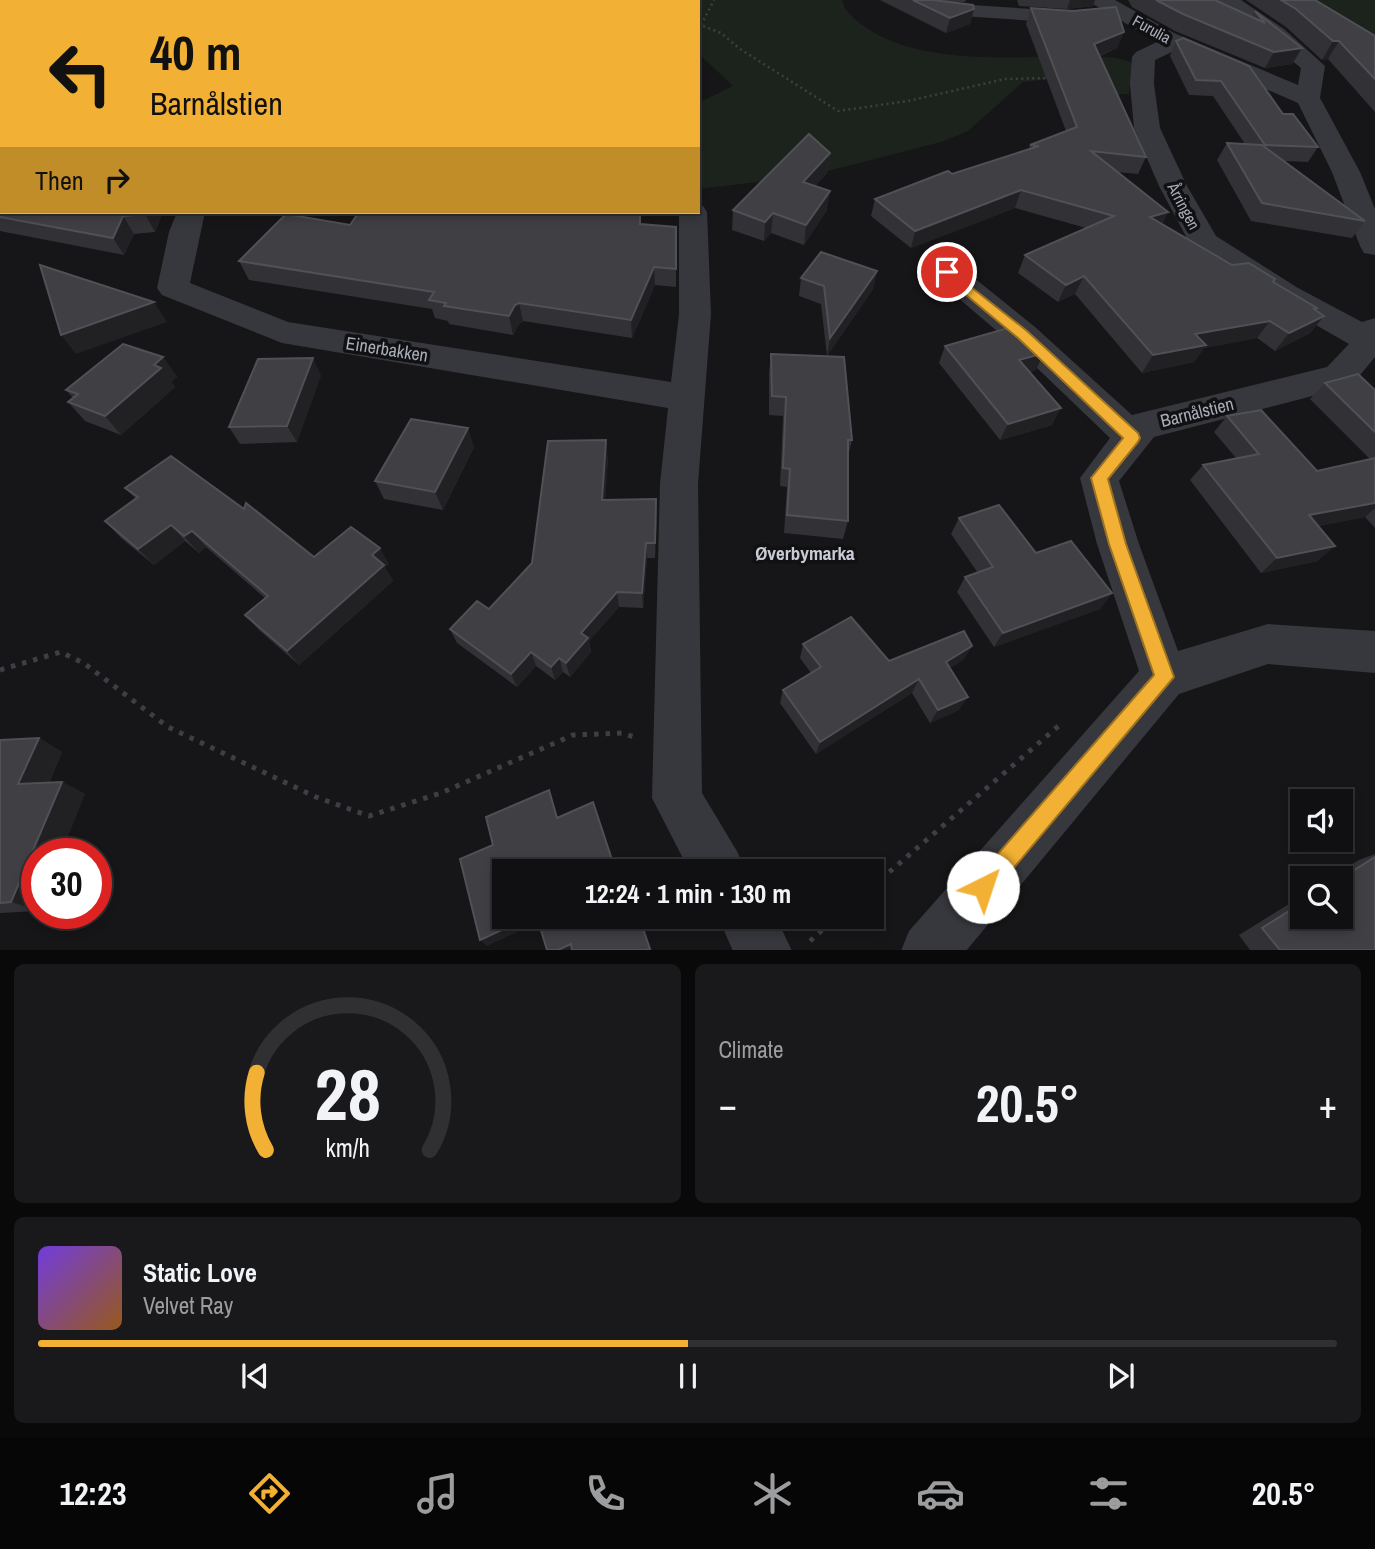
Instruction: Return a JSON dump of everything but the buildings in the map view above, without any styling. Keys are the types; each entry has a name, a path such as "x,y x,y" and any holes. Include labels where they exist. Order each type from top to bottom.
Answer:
{"street":[{"name":"Furulia","path":"1100,0 1176,43 1308,98"},
{"path":"1227,0 1276,34 1312,66 1308,98 1346,172 1375,246"},
{"path":"940,9 1067,18 1120,12"},
{"name":"Årringen","path":"1176,43 1144,57 1142,85 1147,128 1173,186 1203,242 1287,295 1373,335"},
{"name":"Einerbakken","path":"190,214 173,288 282,332 687,398"},
{"path":"692,214 695,314 679,484 677,797 712,859"},
{"path":"947,272 1023,335 1133,438"},
{"name":"Barnålstien","path":"1164,677 1118,544 1099,478 1142,426 1339,377 1373,335"},
{"path":"929,950 1164,677 1268,644 1375,652"},
{"path":"752,929 764,950"}],"path":[{"path":"700,23 714,0"},
{"path":"700,25 721,33 740,49 838,111 908,101 1005,79 1057,79"},
{"path":"0,670 61,652 85,664 168,727 316,797 369,816 441,793 573,735 622,733 678,752"},
{"path":"799,950 823,929"}],"shaded area":[{"path":"700,0 842,0 851,16 882,37 931,52 985,57 1109,57 1136,64 1139,70 1130,84 1129,94 1117,94 1051,79 1023,82 968,131 941,142 808,176 700,189 700,102 733,86 700,55"},
{"path":"1295,0 1375,0 1375,51"}],"district":[{"name":"Øverbymarka","path":"805,553"}],"route":[{"path":"947,272 1023,335 1133,438 1099,478 1118,544 1164,677 983,887"}]}
